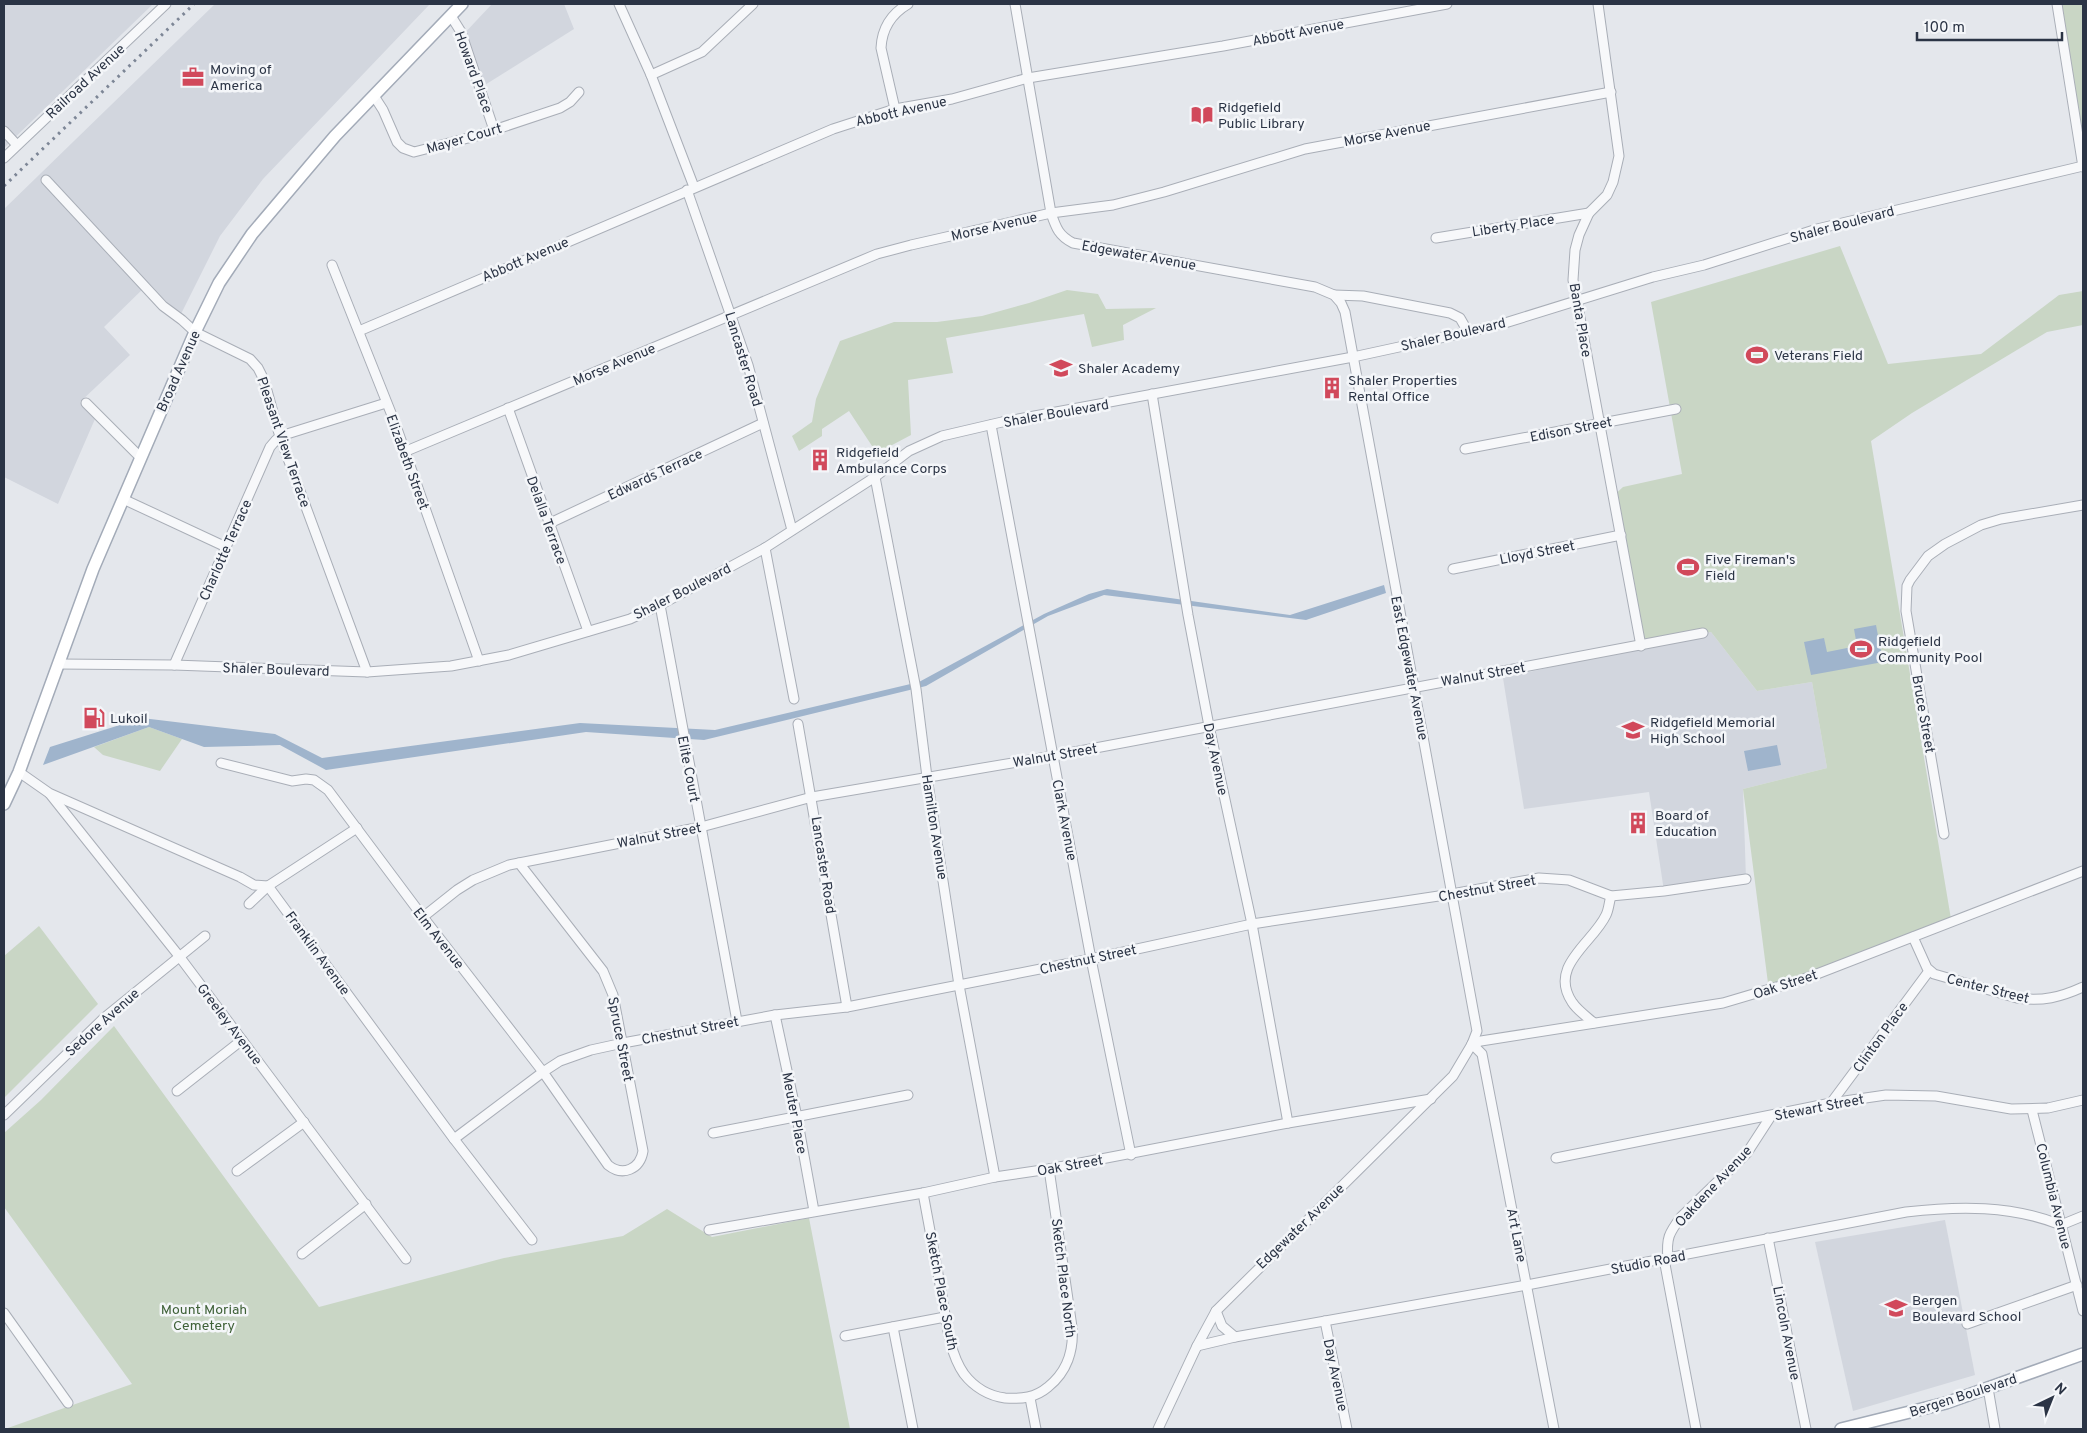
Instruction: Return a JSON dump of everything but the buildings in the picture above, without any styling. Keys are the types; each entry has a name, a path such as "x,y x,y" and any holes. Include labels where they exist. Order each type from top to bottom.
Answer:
{"main road":[{"name":"Broad Avenue","path":"4,804 20,772 93,569 195,332 219,283 252,234 335,136 462,4"},
{"name":"Bergen Boulevard","path":"1841,1429 1881,1424 2083,1354"}],"street":[{"name":"Railroad Avenue","path":"4,158 166,4"},
{"name":"Lancaster Road","path":"619,4 651,75 748,365 792,530"},
{"path":"651,75 702,52 753,4"},
{"path":"895,109 881,48 881,39 890,19 898,10 908,4"},
{"name":"Edgewater Avenue","path":"1014,4 1051,213 1056,230 1066,240 1073,243 1315,287 1334,295 1363,296 1450,313 1460,318 1468,332"},
{"name":"Abbott Avenue","path":"359,331 833,129 895,109 952,99 1028,78 1223,46 1447,4"},
{"name":"Banta Place","path":"1598,4 1618,140 1617,168 1606,195 1589,213 1579,235 1574,257 1573,280 1641,646"},
{"path":"2057,4 2083,166"},
{"name":"Howard Place","path":"451,16 461,32 494,130"},
{"name":"Mayer Court","path":"374,96 383,110 396,142 410,152 466,139 560,108 570,102 579,92"},
{"name":"Morse Avenue","path":"404,452 877,254 1051,213 1113,205 1164,192 1304,149 1611,92"},
{"path":"4,131 17,145"},
{"name":"Shaler Boulevard","path":"58,664 174,665 367,672 414,670 509,655 630,619 660,605 765,548 876,477 909,450 942,436 1152,394 1354,357 1468,332 1505,323 1653,277 1704,265 1817,229 2083,166"},
{"name":"Pleasant View Terrace","path":"46,180 153,296 195,332 250,359 258,368 264,380 280,437 367,672"},
{"name":"Liberty Place","path":"1436,238 1589,213"},
{"name":"Elizabeth Street","path":"332,265 386,403 479,661"},
{"name":"East Edgewater Avenue","path":"1334,295 1344,312 1354,357 1391,574 1414,686 1477,1031 1472,1044"},
{"name":"Day Avenue","path":"1152,394 1188,615 1209,726 1252,924 1288,1123"},
{"path":"86,403 140,458"},
{"path":"280,437 386,403"},
{"name":"Delalla Terrace","path":"508,408 548,524 588,631"},
{"name":"Edison Street","path":"1465,449 1676,408"},
{"name":"Edwards Terrace","path":"548,524 763,423"},
{"name":"Clark Avenue","path":"992,425 1052,756 1131,1155"},
{"name":"Charlotte Terrace","path":"174,665 270,447 280,437"},
{"name":"Hamilton Avenue","path":"876,477 915,686 926,777 959,985 995,1177"},
{"path":"123,499 226,547"},
{"name":"Bruce Street","path":"1944,834 1906,611 1906,586 1928,556 1962,533 2001,519 2083,505"},
{"name":"Lloyd Street","path":"1452,569 1620,535"},
{"path":"765,548 794,699"},
{"name":"Elite Court","path":"660,605 737,1021"},
{"name":"Walnut Street","path":"423,917 456,890 491,871 518,863 701,827 812,797 1052,756 1414,686 1641,646 1703,633"},
{"name":"Lancaster Road","path":"798,724 847,1007"},
{"name":"Elm Avenue","path":"221,763 292,782 306,779 322,784 543,1072 608,1165 621,1171"},
{"path":"20,772 49,793 240,877 254,885 268,886"},
{"name":"Greeley Avenue","path":"49,793 180,956 406,1258"},
{"path":"249,904 268,886 357,828"},
{"name":"Spruce Street","path":"518,863 603,971 613,995 643,1151 639,1163 634,1168 621,1171"},
{"name":"Oak Street","path":"1472,1044 1481,1041 1723,1003 1766,992 2083,871"},
{"name":"Chestnut Street","path":"454,1139 560,1061 590,1050 623,1043 737,1021 847,1007 1091,960 1252,924 1452,894 1539,878 1555,878 1582,884 1611,896 1649,891 1664,892 1746,879"},
{"name":"Franklin Avenue","path":"268,886 454,1139 532,1240"},
{"path":"1594,1024 1573,1004 1568,996 1565,978 1571,961 1606,916 1611,896"},
{"name":"Sedore Avenue","path":"4,1115 104,1018 205,936"},
{"name":"Center Street","path":"1913,936 1929,970 1934,974 2031,1000 2062,996 2083,987"},
{"name":"Clinton Place","path":"1831,1103 1929,970"},
{"name":"Meuter Place","path":"775,1015 814,1211"},
{"path":"177,1091 242,1040"},
{"name":"Edgewater Avenue","path":"1158,1429 1197,1346 1216,1311 1283,1243 1432,1099 1453,1076 1472,1044"},
{"name":"Art Lane","path":"1472,1044 1482,1054 1554,1429"},
{"name":"Stewart Street","path":"1556,1158 1831,1103 1886,1095 1911,1094 1961,1099 2011,1109 2032,1110 2083,1100"},
{"path":"713,1133 908,1095"},
{"name":"Oak Street","path":"709,1230 923,1193 995,1177 1131,1155 1288,1123 1432,1099"},
{"name":"Columbia Avenue","path":"2032,1110 2083,1310"},
{"name":"Oakdene Avenue","path":"1696,1429 1666,1259 1666,1241 1681,1217 1747,1153 1771,1116"},
{"path":"237,1171 304,1122"},
{"name":"Sketch Place North","path":"1030,1398 1056,1380 1064,1370 1072,1348 1072,1327 1049,1169"},
{"name":"Sketch Place South","path":"923,1193 946,1317 954,1352 961,1368 969,1380 989,1394 1016,1399 1030,1398"},
{"path":"302,1254 366,1204"},
{"name":"Studio Road","path":"1197,1346 1235,1337 1527,1285 1768,1238 1931,1209 1962,1208 2012,1211 2037,1216 2061,1225"},
{"path":"2061,1225 2083,1216"},
{"name":"Lincoln Avenue","path":"1768,1238 1806,1429"},
{"path":"1967,1324 2077,1285"},
{"path":"1216,1311 1222,1326 1235,1337"},
{"path":"4,1313 68,1403"},
{"path":"845,1336 946,1317"},
{"name":"Day Avenue","path":"1325,1321 1347,1429"},
{"path":"893,1327 913,1429"},
{"path":"1988,1388 1995,1429"},
{"path":"1030,1398 1036,1429"}],"shaded area":[{"path":"4,4 153,4 4,148"},
{"path":"215,4 430,4 263,179 220,236 180,316 149,283 104,327 130,355 80,402 95,419 58,504 4,477 4,209"},
{"path":"492,4 564,4 574,29 480,88 460,38"},
{"path":"1711,632 1757,691 1812,682 1827,768 1743,789 1746,879 1664,891 1649,792 1524,809 1503,678"},
{"name":"Bergen Boulevard School","path":"1945,1220 1975,1375 1853,1411 1815,1242"}],"green space":[{"path":"2062,4 2083,4 2083,136"},
{"path":"1840,246 1888,364 1981,354 2059,295 2083,291 2083,325 2047,332 1912,413 1871,441 1952,925 1769,991 1743,789 1827,768 1812,682 1757,691 1711,632 1641,646 1611,498 1623,487 1682,474 1651,302"},
{"path":"1067,290 1098,294 1106,309 1156,308 1123,325 1124,340 1092,347 1084,314 946,338 953,373 908,380 911,435 879,452 874,449 849,411 822,429 822,436 799,451 792,436 812,422 816,399 840,341 894,322 937,322 982,316"},
{"path":"149,727 182,739 160,771 103,755 94,747"},
{"path":"39,926 98,1004 4,1098 4,956"},
{"name":"Mount Moriah Cemetery","path":"114,1026 319,1307 504,1258 623,1236 667,1209 712,1237 809,1218 850,1429 5,1429 132,1384 4,1207 4,1133 41,1100"}],"water":[{"path":"1384,585 1386,593 1306,620 1104,595 1048,616 926,686 704,740 586,732 326,770 280,745 204,747 149,727 43,765 50,747 142,718 275,734 322,758 580,723 715,730 919,682 1044,614 1089,594 1107,589 1290,615"},
{"name":"Ridgefield Community Pool","path":"1876,625 1883,662 1811,675 1804,642 1824,638 1827,652 1857,646 1854,629"},
{"path":"1777,745 1781,765 1748,771 1744,751"}],"railway":[{"path":"4,186 194,4"}],"place":[{"name":"Moving of America","path":"193,77"},
{"name":"Ridgefield Public Library","path":"1202,115"},
{"name":"Veterans Field","path":"1757,355"},
{"name":"Shaler Academy","path":"1061,368"},
{"name":"Shaler Properties Rental Office","path":"1332,388"},
{"name":"Ridgefield Ambulance Corps","path":"820,460"},
{"name":"Five Fireman's Field","path":"1688,567"},
{"name":"Ridgefield Community Pool","path":"1861,649"},
{"name":"Lukoil","path":"94,718"},
{"name":"Ridgefield Memorial High School","path":"1633,730"},
{"name":"Board of Education","path":"1638,823"},
{"name":"Bergen Boulevard School","path":"1896,1308"}]}
